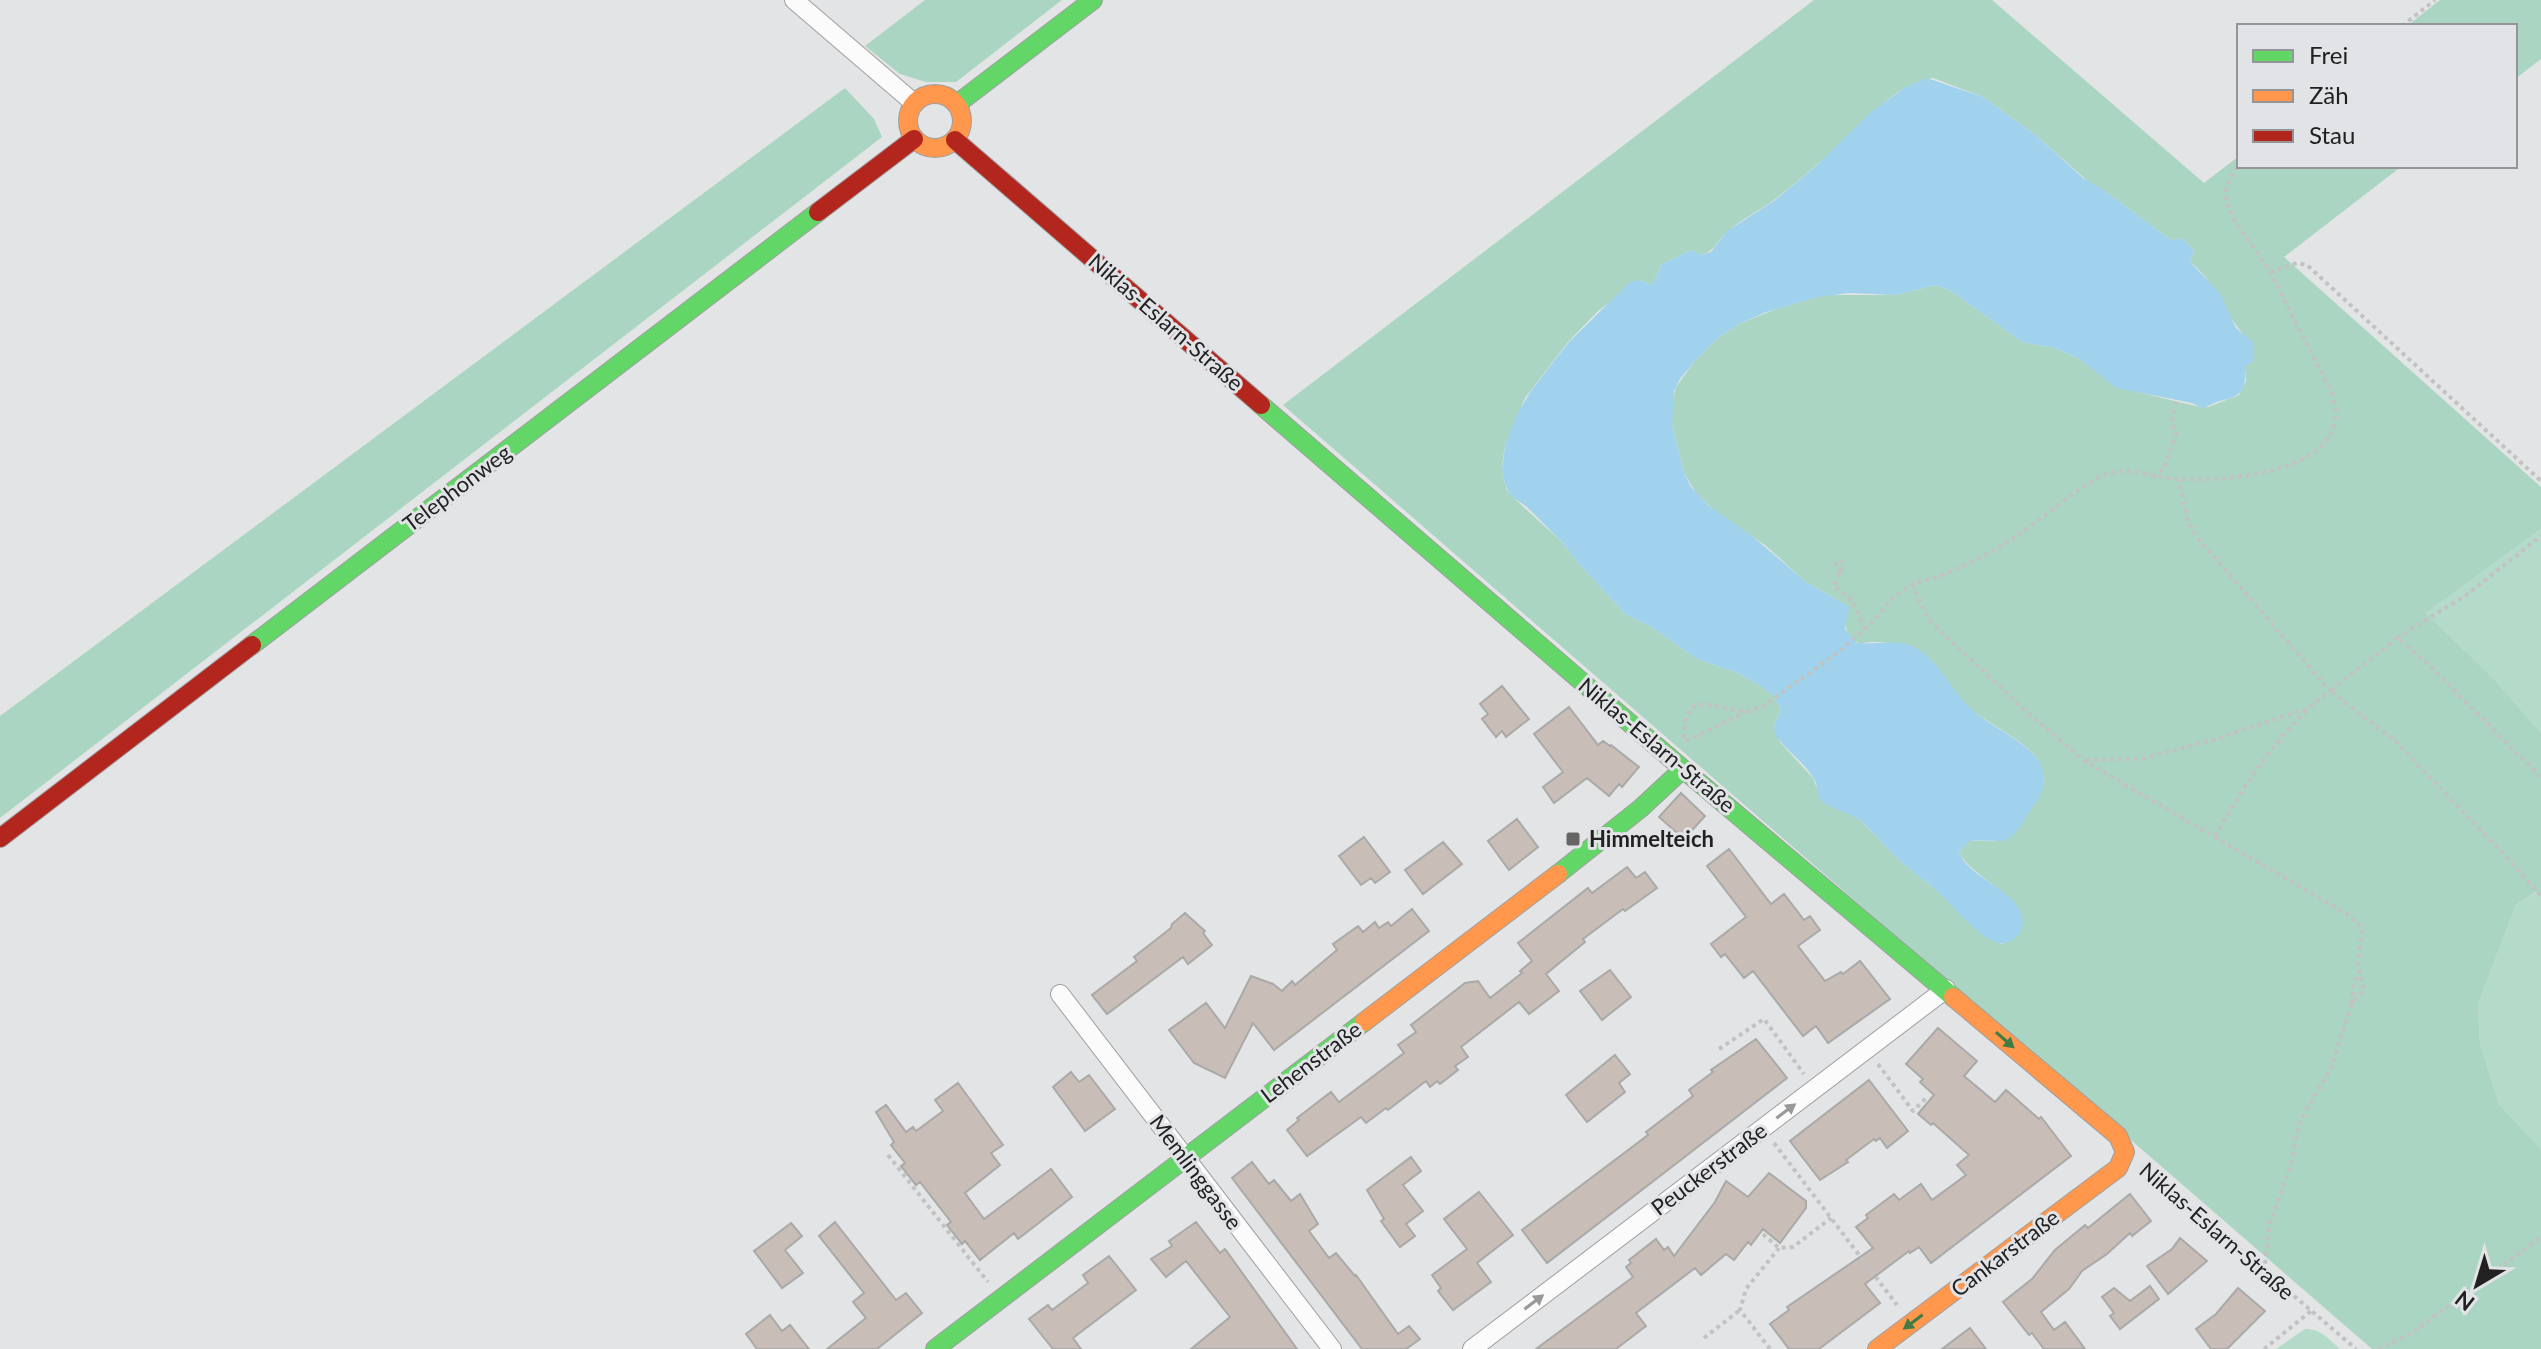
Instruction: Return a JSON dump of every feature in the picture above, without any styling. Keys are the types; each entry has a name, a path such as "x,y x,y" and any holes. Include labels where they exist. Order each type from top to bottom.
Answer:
{"street":[{"path":"794,0 914,103"},
{"path":"957,104 1093,0"},
{"path":"930,94 940,94 957,104 963,123 955,140 948,146 930,148 914,139 907,121 914,103 930,94"},
{"name":"Telephonweg","path":"0,838 914,139"},
{"name":"Niklas-Eslarn-Straße","path":"955,140 1683,769 2118,1136 2125,1152"},
{"name":"Lehenstraße","path":"935,1349 1585,853 1683,769"},
{"name":"Peuckerstraße","path":"1472,1349 1946,989"},
{"name":"Memlinggasse","path":"1060,994 1332,1349"},
{"name":"Cankarstraße","path":"1877,1349 2118,1168 2125,1152"}],"path":[{"path":"2405,24 2435,0"},
{"path":"1749,711 1705,703 1694,706 1684,720 1684,741 1764,706 1865,629 1892,598 1912,584 1975,562 2102,475 2128,469 2153,477 2179,480 2245,478 2306,456 2329,436 2336,412 2333,395 2270,272 2227,205 2226,187 2237,167"},
{"path":"2270,272 2297,263 2307,265 2541,481"},
{"path":"2153,477 2164,468 2176,434 2172,422 2176,402"},
{"path":"2179,480 2187,519 2196,536 2330,691 2395,741 2541,896"},
{"path":"2215,836 2247,780 2287,729 2309,708 2397,638 2465,596 2541,536"},
{"path":"1840,573 1834,586 1852,600 1865,629"},
{"path":"1912,584 1928,619 2023,709 2083,760 2345,913 2362,927 2359,973 2364,989 2352,1004"},
{"path":"2397,638 2425,661 2541,777"},
{"path":"2083,760 2141,759 2219,738 2309,708"},
{"path":"2264,1271 2270,1223 2289,1170 2301,1119 2331,1068 2359,973"},
{"path":"1719,1049 1764,1019 1814,1089"},
{"path":"1867,1049 1913,1111 1926,1098"},
{"path":"1763,1128 1911,1324"},
{"name":"Niklas-Eslarn-Straße","path":"2125,1152 2352,1348"},
{"path":"888,1155 1001,1299"},
{"path":"1763,1234 1779,1248 1793,1247 1831,1218"},
{"path":"2378,1349 2412,1333 2541,1237"},
{"path":"1704,1338 1740,1310 1746,1289 1779,1248"},
{"path":"1740,1310 1770,1349"},
{"path":"2264,1349 2311,1311"}],"green space":[{"path":"925,0 1062,0 956,82 926,82 900,74 865,46"},
{"path":"1814,0 1992,0 2204,183 2237,158 2237,168 2399,168 2284,257 2541,487 2541,529 2426,613 2496,681 2541,733 2541,896 2536,892 2516,905 2478,1004 2480,1043 2499,1104 2541,1149 2541,1349 2372,1349 1283,405","holes":["1933,78 1983,97 2038,137 2091,184 2167,237 2173,240 2182,238 2194,250 2190,262 2209,282 2235,324 2253,343 2254,361 2245,367 2246,381 2239,395 2208,407 2116,387 2080,359 2055,348 2022,342 1951,291 1936,285 1895,295 1824,295 1739,324 1719,337 1694,362 1676,387 1671,409 1684,473 1696,493 1713,509 1766,546 1805,581 1846,605 1846,628 1854,640 1860,644 1871,642 1907,646 1920,652 1930,659 1972,710 2015,738 2038,761 2043,774 2042,790 2015,833 2005,840 1969,841 1959,852 1965,862 2000,890 2019,911 2022,923 2017,935 2001,944 1965,918 1901,862 1863,823 1821,799 1813,778 1780,742 1774,726 1781,709 1773,695 1738,673 1697,659 1653,628 1625,614 1563,543 1507,490 1502,465 1505,446 1525,398 1568,342 1597,312 1639,280 1652,285 1662,264 1691,250 1700,255 1709,252 1733,227 1787,190 1906,87"]},
{"path":"2440,0 2541,0 2541,59 2517,77 2517,24 2410,24"},
{"path":"845,88 874,119 882,137 0,818 0,716"},
{"path":"2541,529 2541,733 2496,681 2426,613"},
{"path":"2537,892 2541,896 2541,1149 2499,1104 2480,1043 2478,1004 2516,905"},
{"path":"2305,1329 2320,1333 2340,1349 2276,1349"}],"water":[{"path":"1927,78 1983,97 2038,137 2083,178 2167,237 2173,240 2182,238 2194,250 2190,262 2219,292 2236,328 2254,343 2254,361 2245,367 2242,391 2234,397 2201,408 2192,403 2116,388 2080,359 2055,348 2022,342 1951,291 1936,285 1895,295 1849,293 1818,297 1766,312 1719,337 1694,362 1674,391 1672,425 1684,473 1691,487 1708,505 1752,536 1805,581 1846,605 1849,608 1845,629 1857,643 1894,643 1916,648 1932,660 1969,707 2027,748 2038,760 2044,774 2042,789 2014,834 2005,840 1969,841 1959,852 1973,870 2005,893 2020,911 2023,922 2021,931 2011,941 2003,943 1990,940 1974,928 1862,822 1820,799 1812,775 1775,735 1774,726 1781,709 1773,695 1738,673 1697,659 1653,628 1625,614 1563,543 1527,507 1511,496 1502,469 1505,446 1517,414 1531,391 1568,343 1630,282 1639,280 1652,285 1662,264 1691,250 1701,255 1711,252 1727,231 1774,201 1816,166 1872,111 1906,87"}],"building":[{"path":"1502,686 1529,719 1506,737 1502,731 1496,737 1482,719 1488,714 1480,704"},
{"path":"1569,707 1598,745 1603,741 1611,745 1639,767 1622,787 1619,784 1609,796 1587,778 1554,803 1543,787 1563,772 1534,734"},
{"path":"1681,793 1705,816 1684,839 1659,817"},
{"path":"1517,819 1538,847 1509,870 1488,841"},
{"path":"1364,837 1390,872 1375,883 1371,878 1361,885 1339,856"},
{"path":"1443,842 1462,864 1423,894 1405,870"},
{"path":"1729,849 1771,904 1784,894 1804,920 1810,916 1820,930 1798,946 1825,981 1841,972 1843,974 1860,961 1890,999 1828,1043 1816,1026 1803,1036 1753,971 1744,978 1725,954 1721,957 1711,944 1746,917 1707,866"},
{"path":"1627,867 1636,878 1645,872 1657,888 1583,939 1585,942 1546,974 1559,991 1529,1014 1519,1002 1461,1047 1468,1057 1455,1066 1458,1070 1440,1084 1437,1081 1430,1087 1426,1081 1388,1110 1386,1108 1366,1123 1361,1117 1307,1156 1287,1130 1299,1120 1297,1118 1331,1092 1339,1102 1404,1053 1398,1045 1416,1032 1411,1025 1465,983 1478,981 1490,998 1532,961 1518,943 1588,888 1592,893"},
{"path":"1412,909 1429,931 1274,1050 1253,1023 1225,1078 1194,1063 1169,1030 1206,1003 1225,1028 1251,976 1282,991 1292,981 1295,985 1337,950 1333,944 1358,926 1363,932 1375,922 1379,928 1388,922 1391,926"},
{"path":"1185,913 1205,931 1203,933 1212,945 1188,964 1183,957 1107,1014 1092,995 1137,961 1134,957"},
{"path":"1610,970 1631,997 1602,1020 1580,991"},
{"path":"1938,1028 1977,1061 1964,1076 1995,1102 2006,1090 2039,1119 2041,1117 2071,1156 1931,1263 1919,1247 1865,1284 1880,1303 1819,1349 1789,1349 1770,1324 1789,1310 1787,1307 1873,1248 1856,1227 1868,1218 1866,1215 1894,1194 1899,1200 1921,1184 1932,1200 1966,1175 1957,1165 1969,1155 1918,1114 1934,1095 1920,1082 1923,1079 1906,1064"},
{"path":"1756,1039 1787,1078 1547,1263 1522,1230 1648,1135 1646,1132 1693,1096 1689,1090 1713,1072 1711,1070"},
{"path":"1615,1055 1630,1074 1619,1083 1625,1092 1587,1122 1566,1095"},
{"path":"1071,1072 1079,1082 1089,1075 1115,1109 1085,1131 1053,1087"},
{"path":"1869,1080 1908,1131 1887,1148 1880,1138 1874,1139 1846,1160 1848,1162 1820,1180 1790,1141"},
{"path":"958,1083 1003,1145 991,1153 1000,1165 965,1193 984,1219 1051,1169 1072,1197 1018,1239 1014,1233 980,1260 947,1225 951,1222 920,1182 916,1185 901,1166 905,1163 891,1145 894,1142 876,1112 886,1105 906,1132 913,1127 916,1131 943,1111 935,1100"},
{"path":"1411,1157 1421,1171 1403,1185 1423,1211 1406,1224 1415,1236 1400,1247 1381,1221 1384,1219 1367,1190"},
{"path":"1252,1162 1269,1184 1274,1180 1291,1201 1300,1194 1318,1224 1309,1231 1329,1258 1336,1253 1356,1275 1398,1334 1409,1326 1420,1339 1406,1349 1362,1349 1232,1178"},
{"path":"1769,1173 1806,1201 1806,1208 1780,1243 1763,1229 1734,1260 1726,1254 1701,1275 1695,1268 1636,1313 1646,1326 1616,1349 1536,1349 1633,1277 1626,1267 1631,1263 1629,1260 1656,1239 1664,1250 1668,1247 1674,1256 1715,1202 1726,1181 1748,1197"},
{"path":"1479,1192 1513,1235 1477,1263 1491,1282 1453,1310 1438,1291 1441,1288 1432,1275 1467,1249 1444,1219"},
{"path":"2130,1194 2151,1221 2132,1236 2130,1233 2082,1271 2069,1289 2041,1312 2054,1330 2065,1322 2085,1349 2044,1349 2003,1302 2032,1279 2055,1250"},
{"path":"835,1222 896,1300 906,1293 922,1313 877,1349 827,1349 866,1318 853,1302 864,1293 819,1236"},
{"path":"1196,1222 1220,1253 1225,1249 1297,1349 1191,1349 1230,1317 1186,1261 1166,1277 1151,1259 1172,1246 1169,1241"},
{"path":"791,1223 802,1236 785,1250 803,1273 782,1288 754,1251"},
{"path":"2180,1238 2207,1261 2168,1294 2147,1266 2172,1249"},
{"path":"1109,1256 1136,1290 1073,1338 1081,1349 1053,1349 1029,1319 1048,1305 1052,1310 1088,1283 1083,1275"},
{"path":"2150,1286 2159,1299 2120,1329 2110,1316 2114,1313 2102,1297 2114,1288 2130,1301"},
{"path":"2238,1288 2265,1311 2227,1349 2211,1349 2196,1329 2216,1314"},
{"path":"770,1315 782,1331 790,1325 809,1349 757,1349 746,1334"},
{"path":"1970,1328 1986,1349 1942,1349"}],"traffic: fast":[{"path":"957,104 1093,0"},
{"path":"252,645 818,212"},
{"path":"1261,405 1953,997"},
{"path":"1558,874 1641,808 1683,769"},
{"path":"935,1349 1364,1022"}],"traffic: slow":[{"path":"935,94 946,96 954,102 960,110 962,121 960,132 954,140 946,146 935,148 924,146 916,140 910,132 908,121 910,110 916,102 924,96 935,94"},
{"path":"1364,1022 1558,874"},
{"path":"1877,1349 2118,1168 2125,1152 2118,1136 1953,997"}],"traffic: jam":[{"path":"818,212 914,139"},
{"path":"955,140 1261,405"},
{"path":"0,838 252,645"}],"place":[{"name":"Himmelteich","path":"1573,839"}]}
